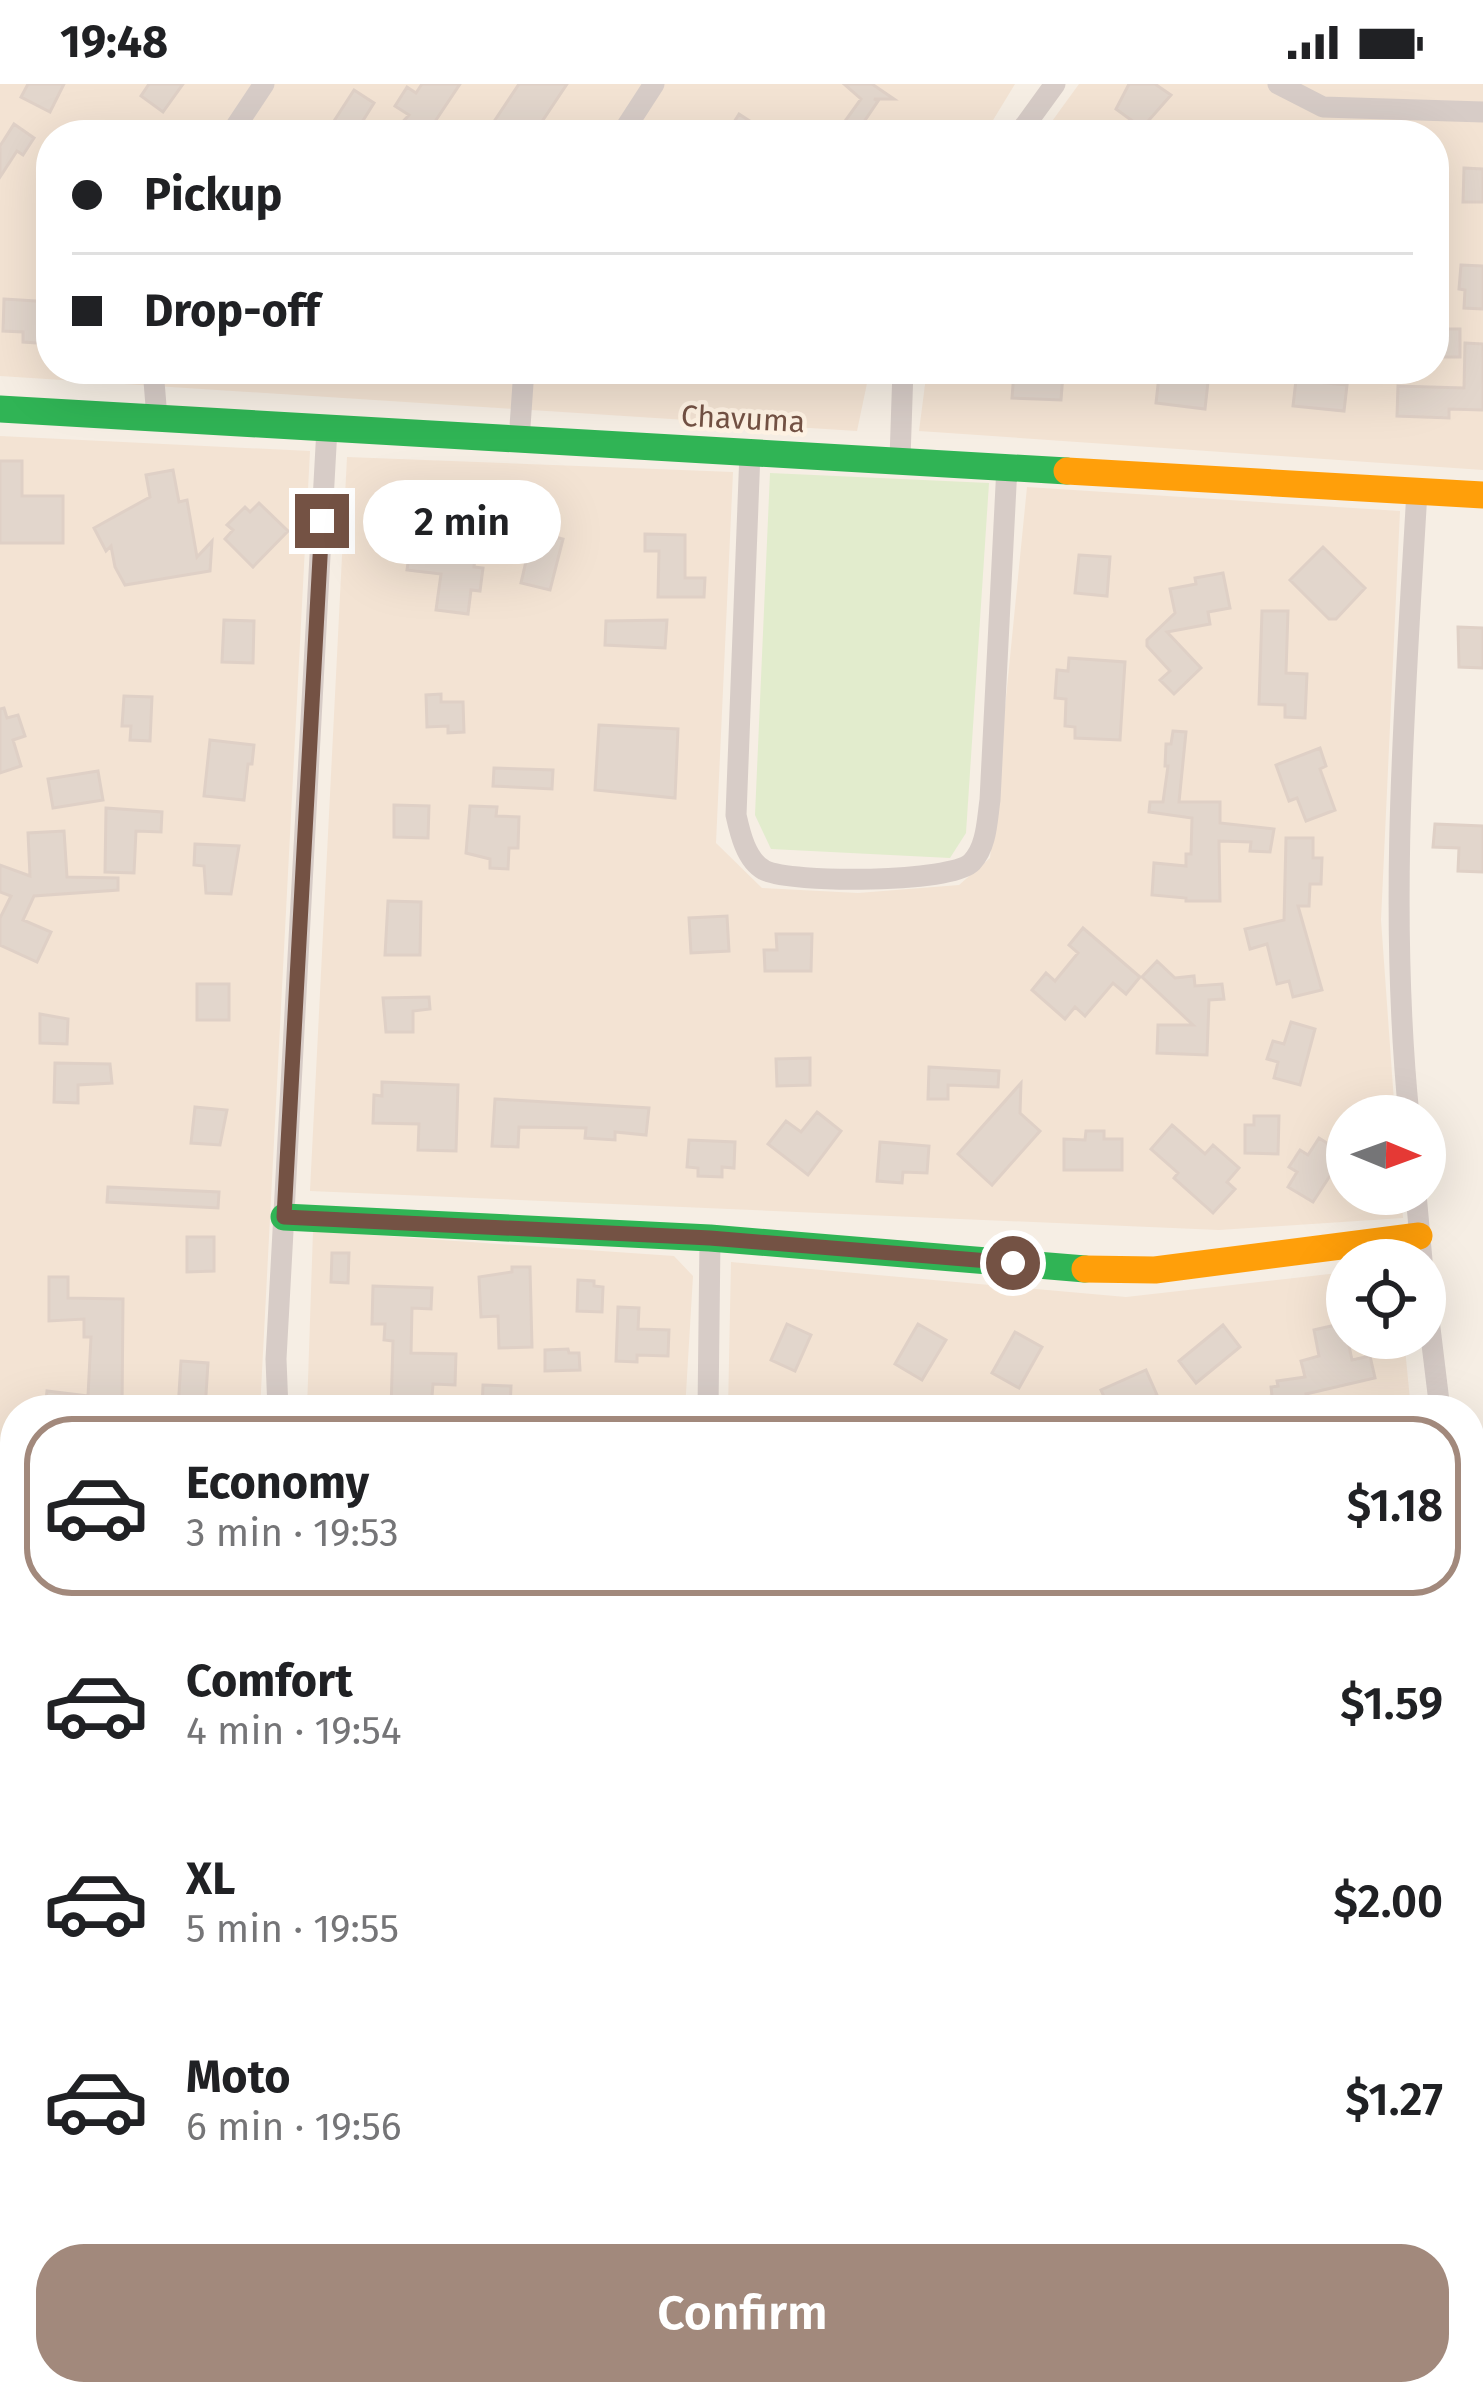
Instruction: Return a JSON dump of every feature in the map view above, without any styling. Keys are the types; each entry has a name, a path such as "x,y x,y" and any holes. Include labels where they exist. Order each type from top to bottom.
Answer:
{"street":[{"path":"240,120 264,84"},
{"path":"631,120 654,84"},
{"path":"1029,120 1055,84"},
{"path":"1278,84 1323,107 1483,112"},
{"path":"154,384 157,418"},
{"path":"519,441 523,384"},
{"path":"900,459 902,384"},
{"name":"Chavuma","path":"0,409 1483,495"},
{"path":"277,1395 327,428"},
{"path":"750,452 736,814 743,845 760,869 787,878 934,876 971,864 982,846 990,800 1007,466"},
{"path":"1408,1095 1398,941 1398,832 1417,491"},
{"path":"284,1217 710,1238 1100,1270 1326,1256"},
{"path":"708,1395 710,1238"},
{"path":"1434,1359 1438,1395"}],"shaded area":[{"path":"0,84 1015,84 993,120 36,120 36,378 0,376"},
{"path":"1079,84 1483,84 1483,470 919,431 925,384 1449,384 1449,120 1053,120"},
{"path":"125,384 867,384 857,431"},
{"path":"0,436 310,451 261,1395 0,1395"},
{"path":"347,457 733,472 716,843 762,888 858,893 959,885 990,858 1027,487 1400,511 1381,920 1394,1095 1326,1095 1326,1215 1403,1218 1219,1230 310,1191"},
{"path":"313,1231 674,1256 693,1276 686,1395 308,1395"},
{"path":"731,1262 1126,1297 1326,1274 1326,1359 1406,1359 1410,1395 728,1395"}],"green space":[{"path":"770,473 989,483 966,833 950,858 771,849 755,815"}],"building":[{"path":"28,84 64,84 50,112 21,97"},
{"path":"149,84 183,84 163,112 141,96"},
{"path":"422,84 460,84 436,120 404,120 409,115 395,106 407,87 416,93"},
{"path":"519,84 567,84 543,120 495,120"},
{"path":"844,84 872,84 894,99 874,99 878,101 865,120 846,120 861,99"},
{"path":"1129,84 1155,84 1171,95 1149,120 1131,120 1116,109"},
{"path":"354,90 374,103 363,120 335,120"},
{"path":"14,124 34,138 23,155 17,151 0,177 0,146"},
{"path":"1464,168 1483,169 1483,202 1463,202"},
{"path":"1461,265 1483,266 1483,309 1464,308 1465,290 1459,289"},
{"path":"4,299 36,301 36,343 23,342 23,332 3,331"},
{"path":"1449,329 1460,329 1460,357 1449,357"},
{"path":"1465,343 1483,344 1483,410 1449,409 1449,418 1397,416 1398,386 1464,388"},
{"path":"1013,384 1062,384 1061,400 1012,398"},
{"path":"1158,384 1208,384 1205,409 1156,403"},
{"path":"1296,384 1347,385 1344,411 1293,406"},
{"path":"0,461 22,461 22,496 63,496 63,543 0,543"},
{"path":"173,470 179,502 187,500 197,557 212,541 210,571 125,585 111,546 106,551 94,528 150,497 146,475"},
{"path":"259,503 288,531 253,567 225,539 233,530 227,525 245,507 250,512"},
{"path":"452,507 480,510 474,567 483,568 480,591 471,590 468,614 436,610 441,574 407,570 414,519 450,523"},
{"path":"533,531 563,539 550,590 521,583"},
{"path":"645,534 685,535 685,578 705,578 704,597 658,597 659,551 645,551"},
{"path":"1323,547 1365,588 1336,619 1329,619 1290,580"},
{"path":"1079,555 1110,557 1107,596 1075,593"},
{"path":"1223,573 1230,608 1208,612 1210,624 1167,632 1201,668 1174,694 1160,680 1170,671 1147,640 1175,613 1170,589"},
{"path":"1262,611 1288,611 1286,673 1307,674 1305,718 1285,717 1285,705 1259,704"},
{"path":"224,620 254,621 253,663 222,662"},
{"path":"667,620 665,648 605,645 606,621"},
{"path":"1458,627 1483,628 1483,668 1459,667"},
{"path":"1069,658 1125,662 1120,740 1075,738 1075,727 1065,726 1066,699 1055,698 1057,670 1068,671"},
{"path":"441,694 441,702 463,702 464,732 448,733 448,726 427,727 426,695"},
{"path":"124,696 152,697 150,741 130,740 131,726 122,726"},
{"path":"4,708 7,718 18,715 25,736 13,740 21,766 0,773 0,709"},
{"path":"599,725 678,729 675,798 595,790"},
{"path":"1173,731 1186,732 1179,802 1220,802 1220,823 1274,829 1270,852 1250,851 1251,842 1219,841 1220,901 1152,895 1154,863 1186,866 1186,854 1191,854 1192,818 1149,812 1150,802 1163,802 1166,744 1171,744"},
{"path":"210,740 254,745 244,800 204,796"},
{"path":"1320,748 1326,766 1320,769 1335,810 1306,821 1297,798 1289,801 1276,765"},
{"path":"494,768 553,770 552,789 493,786"},
{"path":"98,771 103,800 53,808 48,779"},
{"path":"394,805 429,806 428,838 394,837"},
{"path":"470,806 497,807 496,816 519,817 518,848 509,848 508,869 490,868 490,859 466,853"},
{"path":"106,808 162,812 161,832 136,831 134,873 105,872"},
{"path":"1435,824 1483,826 1483,872 1458,871 1459,848 1433,847"},
{"path":"64,831 67,877 118,878 118,890 34,896 23,920 51,932 37,962 0,945 0,918 11,896 0,892 0,865 30,876 28,833"},
{"path":"1286,838 1313,838 1313,858 1322,858 1321,884 1310,884 1309,906 1298,906 1322,990 1293,997 1289,981 1277,984 1267,944 1250,949 1245,929 1284,920"},
{"path":"195,844 239,846 231,894 206,893 204,866 194,865"},
{"path":"388,901 421,902 420,955 385,955"},
{"path":"727,916 729,951 691,953 689,918"},
{"path":"1083,928 1140,977 1126,994 1113,983 1085,1016 1075,1007 1065,1019 1032,990 1046,973 1055,981 1078,953 1069,945"},
{"path":"776,934 812,934 811,971 765,971 764,950 777,950"},
{"path":"1157,961 1175,978 1194,976 1195,986 1222,984 1224,999 1209,1000 1207,1055 1157,1053 1158,1025 1193,1025 1142,977"},
{"path":"197,984 229,984 229,1020 197,1020"},
{"path":"429,997 430,1009 413,1011 413,1032 386,1032 383,998"},
{"path":"40,1014 68,1019 67,1044 40,1043"},
{"path":"1291,1022 1315,1029 1300,1085 1274,1078 1278,1062 1267,1059 1273,1041 1284,1044"},
{"path":"810,1058 810,1085 777,1086 776,1059"},
{"path":"55,1063 110,1064 112,1083 78,1085 78,1103 54,1102"},
{"path":"929,1067 999,1071 998,1087 948,1085 948,1099 928,1099"},
{"path":"382,1082 458,1085 456,1151 418,1150 419,1124 373,1123 374,1095 382,1096"},
{"path":"1021,1083 1020,1113 1040,1131 992,1185 958,1154"},
{"path":"495,1099 649,1108 646,1135 615,1132 615,1140 585,1138 586,1128 519,1127 518,1147 492,1146"},
{"path":"195,1107 227,1110 220,1145 191,1143"},
{"path":"817,1112 841,1131 808,1175 768,1144 786,1121 801,1132"},
{"path":"1254,1116 1279,1116 1278,1154 1245,1153 1245,1125 1254,1125"},
{"path":"1172,1125 1205,1154 1213,1145 1239,1168 1227,1182 1235,1189 1213,1213 1174,1178 1178,1173 1151,1149"},
{"path":"1086,1131 1104,1131 1104,1139 1122,1139 1122,1170 1064,1170 1064,1139 1085,1140"},
{"path":"1319,1138 1326,1142 1326,1182 1313,1202 1288,1187 1297,1172 1289,1167 1300,1150 1308,1155"},
{"path":"689,1140 735,1142 734,1168 722,1167 722,1177 698,1176 698,1168 687,1167"},
{"path":"880,1142 929,1146 927,1173 903,1172 902,1183 877,1181"},
{"path":"108,1187 219,1192 218,1208 107,1202"},
{"path":"187,1237 214,1237 214,1271 187,1272"},
{"path":"332,1253 349,1253 348,1283 331,1282"},
{"path":"512,1267 530,1267 532,1347 499,1348 498,1316 481,1317 479,1277 512,1272"},
{"path":"49,1277 68,1277 68,1298 123,1299 122,1395 88,1395 91,1337 84,1337 84,1319 49,1321"},
{"path":"578,1280 603,1287 602,1312 577,1311"},
{"path":"373,1286 432,1288 431,1309 412,1308 411,1353 456,1354 455,1385 433,1384 432,1395 391,1395 393,1341 384,1340 385,1324 372,1324"},
{"path":"618,1307 639,1308 638,1329 669,1330 668,1356 637,1355 637,1362 616,1361"},
{"path":"787,1324 811,1335 795,1371 771,1360"},
{"path":"918,1324 946,1340 922,1380 895,1364"},
{"path":"1223,1325 1240,1347 1196,1383 1179,1361"},
{"path":"1326,1327 1326,1359 1371,1359 1375,1378 1306,1395 1272,1395 1277,1381 1305,1377 1301,1361 1319,1356 1314,1330"},
{"path":"1015,1332 1042,1347 1019,1388 992,1373"},
{"path":"545,1350 579,1353 580,1370 545,1371"},
{"path":"181,1361 208,1363 206,1395 179,1395"},
{"path":"1146,1370 1157,1395 1103,1395 1101,1390"},
{"path":"483,1385 511,1386 511,1395 483,1395"}],"traffic: fast":[{"path":"0,409 1067,471"},
{"path":"284,1217 710,1238 1085,1269"}],"traffic: slow":[{"path":"1067,471 1483,495"},
{"path":"1085,1269 1155,1270 1419,1236"}],"route":[{"path":"322,521 284,1217 710,1238 1013,1263"}]}
